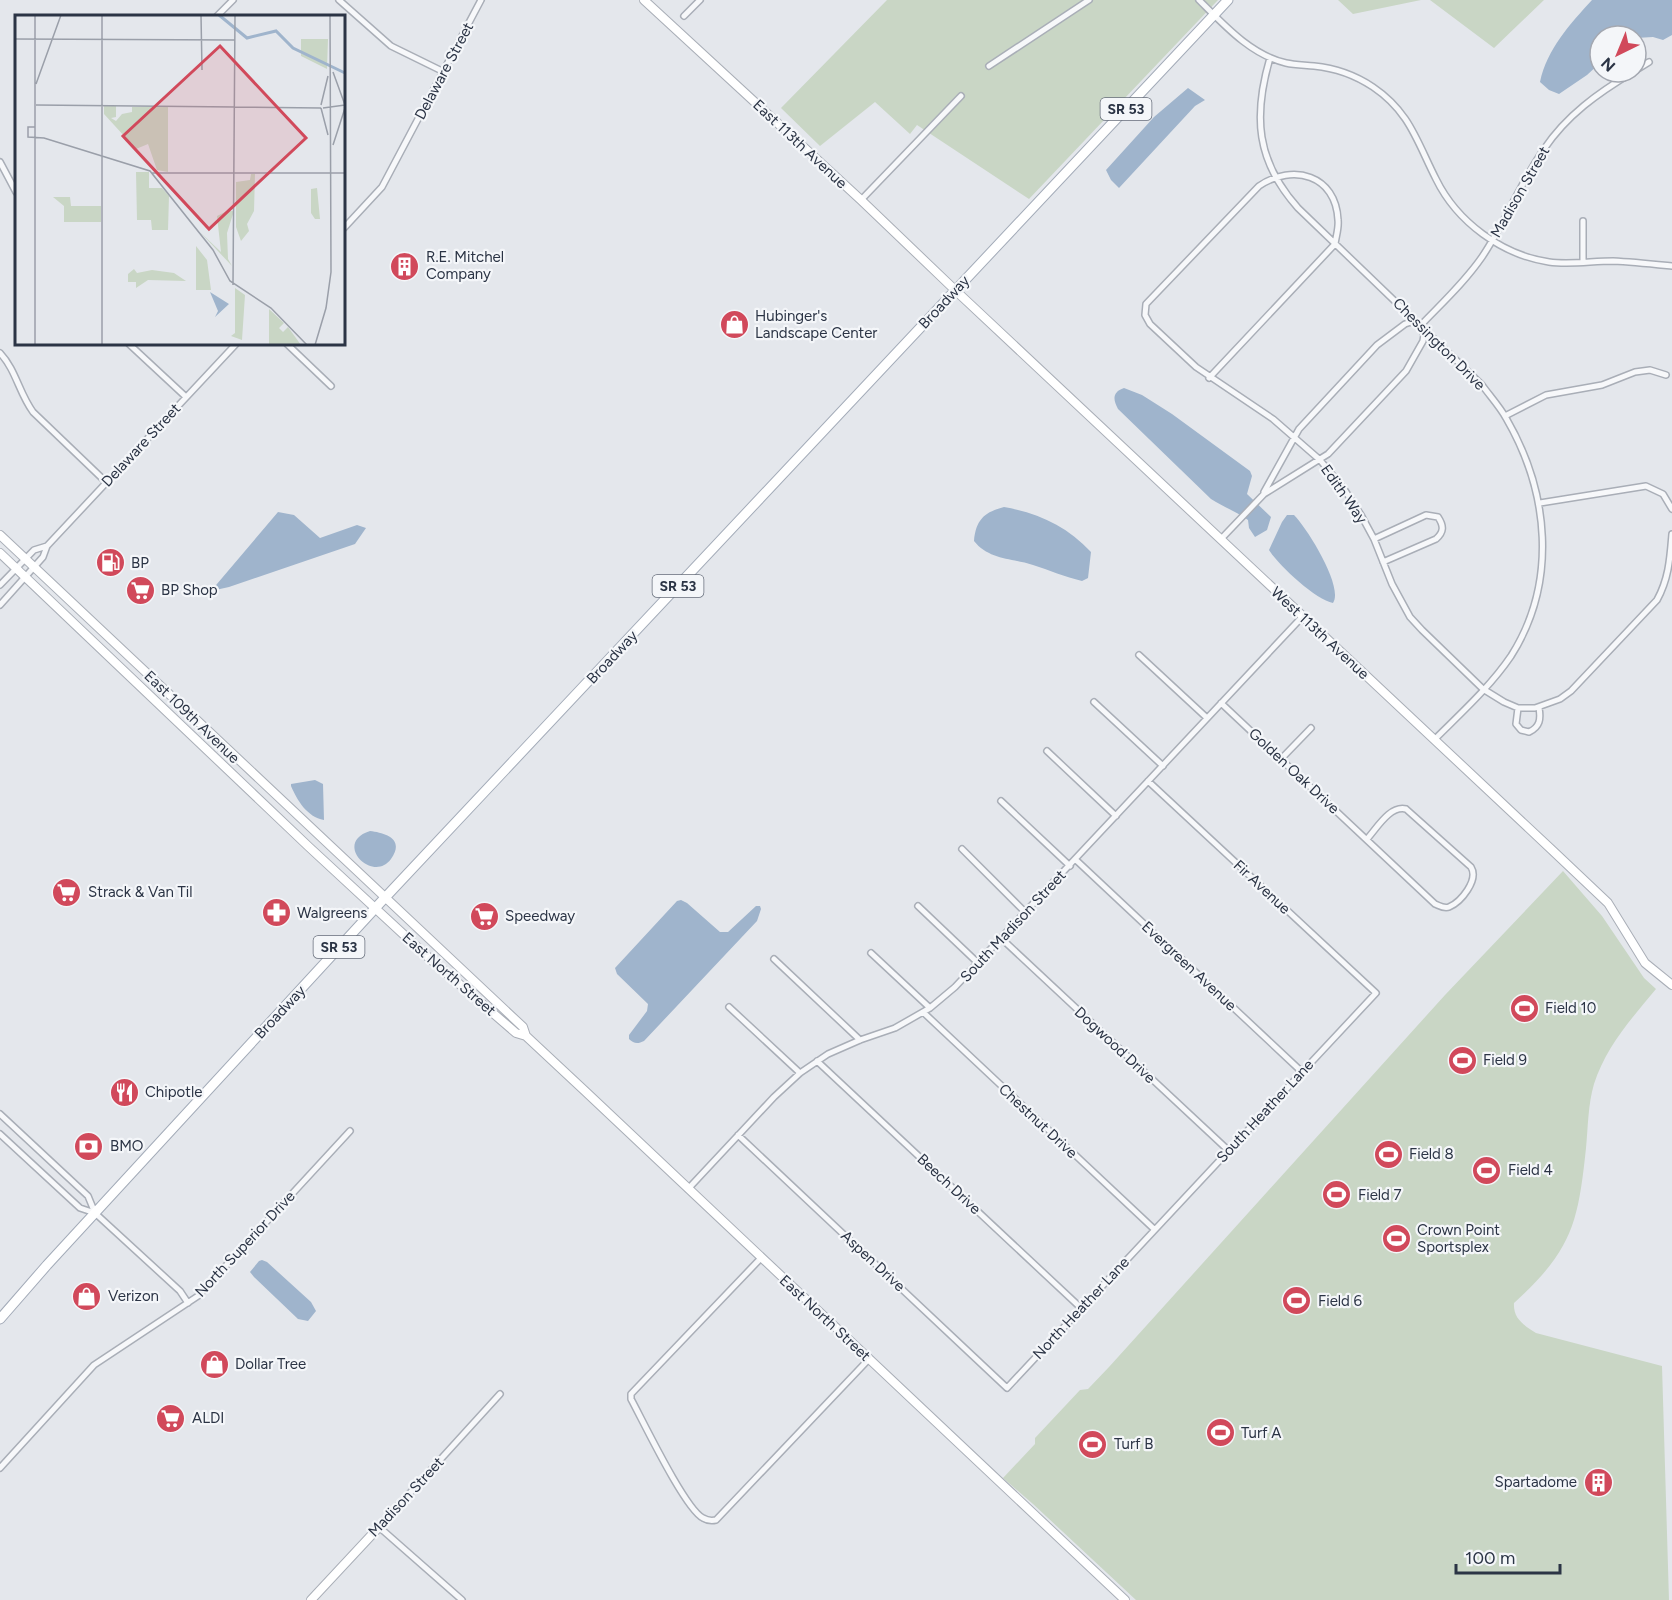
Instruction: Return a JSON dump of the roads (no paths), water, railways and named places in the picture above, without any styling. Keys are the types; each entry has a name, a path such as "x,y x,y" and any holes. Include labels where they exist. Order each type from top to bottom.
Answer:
{"main road":[{"name":"Broadway","path":"0,1319 385,898 1228,0"}],"street":[{"path":"218,15 233,0"},
{"path":"339,0 391,46 444,72"},
{"name":"Delaware Street","path":"345,227 382,187 481,0"},
{"name":"East 113th Avenue","path":"644,0 955,290"},
{"path":"684,16 700,0"},
{"path":"989,66 1089,0"},
{"path":"1199,0 1246,43 1270,58 1288,64 1343,72 1358,78 1386,97 1408,121 1445,196 1468,223 1492,240 1520,255 1542,261 1564,264 1614,261 1672,266"},
{"name":"Chessington Drive","path":"1270,58 1262,86 1259,125 1262,142 1275,177 1290,199 1482,385 1505,416 1527,459 1539,503 1544,531 1541,578 1536,599 1521,637 1511,656 1434,740"},
{"name":"Madison Street","path":"1421,325 1460,286 1483,256 1543,150 1557,132 1586,102 1614,84"},
{"path":"861,200 961,96"},
{"path":"0,162 15,190"},
{"path":"1209,378 1335,244 1338,220 1329,192 1307,176 1290,173 1275,177"},
{"name":"Edith Way","path":"1275,177 1259,186 1146,304 1145,315 1150,324 1209,378 1273,419 1320,460 1344,489 1374,539 1392,584 1410,616 1483,689 1518,708 1539,708 1560,699 1571,691 1657,600 1669,570 1672,534"},
{"path":"1583,221 1583,262"},
{"name":"West 113th Avenue","path":"955,290 1608,903 1645,963 1672,985"},
{"name":"Madison Street","path":"1264,494 1295,436 1377,345 1406,324 1411,322 1421,325"},
{"name":"Madison Street","path":"1221,539 1264,494 1328,454 1406,371 1423,341 1421,325"},
{"path":"130,345 186,397"},
{"name":"Delaware Street","path":"0,605 43,557 47,546 235,345"},
{"path":"288,345 331,386"},
{"path":"0,352 10,364 33,412 106,482"},
{"path":"1505,416 1546,395 1602,386 1635,372 1650,370 1666,375"},
{"path":"1539,503 1647,486 1663,494 1672,508"},
{"path":"1374,539 1426,514 1438,517 1442,522 1441,535 1436,539 1383,562"},
{"name":"East 109th Avenue","path":"0,535 385,898"},
{"name":"Delaware Street","path":"0,585 34,550 47,546"},
{"name":"East 109th Avenue","path":"0,553 376,908"},
{"name":"South Madison Street","path":"688,1189 774,1096 800,1073 817,1061 860,1040 895,1028 930,1008 979,964 1303,616"},
{"path":"1139,655 1207,718"},
{"path":"1094,702 1163,766"},
{"name":"Golden Oak Drive","path":"1221,703 1367,839 1442,907 1448,908 1453,904 1470,887 1474,878 1471,867 1406,809 1401,808 1392,812 1367,839"},
{"path":"1518,708 1516,724 1521,730 1529,732 1539,723 1539,708"},
{"path":"1281,759 1311,728"},
{"path":"1047,751 1116,816"},
{"name":"Fir Avenue","path":"1148,781 1376,993"},
{"path":"1000,801 1070,866"},
{"path":"962,849 1026,913"},
{"name":"Evergreen Avenue","path":"1076,860 1302,1072"},
{"name":"East North Street","path":"385,898 523,1027 526,1035 760,1258 1125,1600"},
{"path":"918,906 979,964"},
{"name":"East North Street","path":"376,908 428,957 516,1033 526,1035"},
{"name":"Dogwood Drive","path":"1002,939 1228,1150"},
{"path":"871,953 930,1008"},
{"path":"774,960 860,1040"},
{"name":"South Heather Lane","path":"1154,1229 1376,993"},
{"path":"729,1007 800,1073"},
{"name":"Chestnut Drive","path":"923,1012 1154,1229"},
{"name":"Beech Drive","path":"817,1061 1081,1308"},
{"path":"0,1114 88,1197 95,1213 180,1291 188,1303"},
{"name":"North Superior Drive","path":"0,1468 94,1365 188,1303 205,1288 350,1131"},
{"path":"0,1134 80,1208 95,1213"},
{"name":"Aspen Drive","path":"738,1135 1007,1388"},
{"name":"North Heather Lane","path":"1007,1388 1154,1229"},
{"path":"760,1258 631,1394 631,1399 683,1495 702,1518 710,1521 716,1520 869,1359"},
{"name":"Madison Street","path":"311,1600 500,1394"},
{"path":"379,1527 462,1600"}],"water":[{"path":"1592,0 1672,0 1672,35 1663,40 1648,37 1648,24 1588,24 1588,74 1559,94 1549,90 1540,82 1548,59 1568,28"},
{"path":"1188,88 1205,100 1195,106 1119,188 1111,180 1106,170 1154,117"},
{"path":"1124,388 1142,395 1172,414 1250,471 1252,476 1247,494 1271,517 1267,530 1255,537 1249,528 1248,520 1211,499 1118,409 1115,397 1117,392"},
{"path":"1004,507 1029,513 1051,522 1082,543 1091,552 1088,578 1082,581 1033,565 1001,558 980,547 974,541 979,522 992,511"},
{"path":"278,512 294,515 320,538 357,525 366,528 355,544 211,591"},
{"path":"1287,515 1294,515 1315,544 1333,584 1335,595 1333,603 1317,596 1298,581 1269,550"},
{"path":"315,780 323,784 324,820 308,812 291,786 291,784"},
{"path":"370,831 387,835 395,842 395,852 391,859 383,865 375,867 366,864 355,852 355,844 359,837"},
{"path":"681,900 720,932 728,932 756,906 760,906 761,909 757,921 644,1041 634,1043 629,1039 629,1035 647,1011 648,1004 617,974 615,968 677,901"},
{"path":"262,1260 311,1302 316,1311 308,1321 298,1319 250,1272"}],"place":[{"name":"R.E. Mitchel Company","path":"405,266"},
{"name":"Hubinger's Landscape Center","path":"734,325"},
{"name":"BP","path":"110,563"},
{"name":"BP Shop","path":"140,590"},
{"name":"Strack & Van Til","path":"67,892"},
{"name":"Walgreens","path":"276,913"},
{"name":"Speedway","path":"484,916"},
{"name":"Field 10","path":"1524,1008"},
{"name":"Field 9","path":"1462,1060"},
{"name":"Chipotle","path":"124,1092"},
{"name":"BMO","path":"89,1146"},
{"name":"Field 8","path":"1388,1154"},
{"name":"Field 4","path":"1487,1170"},
{"name":"Field 7","path":"1337,1195"},
{"name":"Crown Point Sportsplex","path":"1396,1239"},
{"name":"Verizon","path":"87,1296"},
{"name":"Field 6","path":"1297,1301"},
{"name":"Dollar Tree","path":"214,1364"},
{"name":"ALDI","path":"171,1418"},
{"name":"Turf A","path":"1220,1433"},
{"name":"Turf B","path":"1093,1444"},
{"name":"Spartadome","path":"1598,1482"}]}
